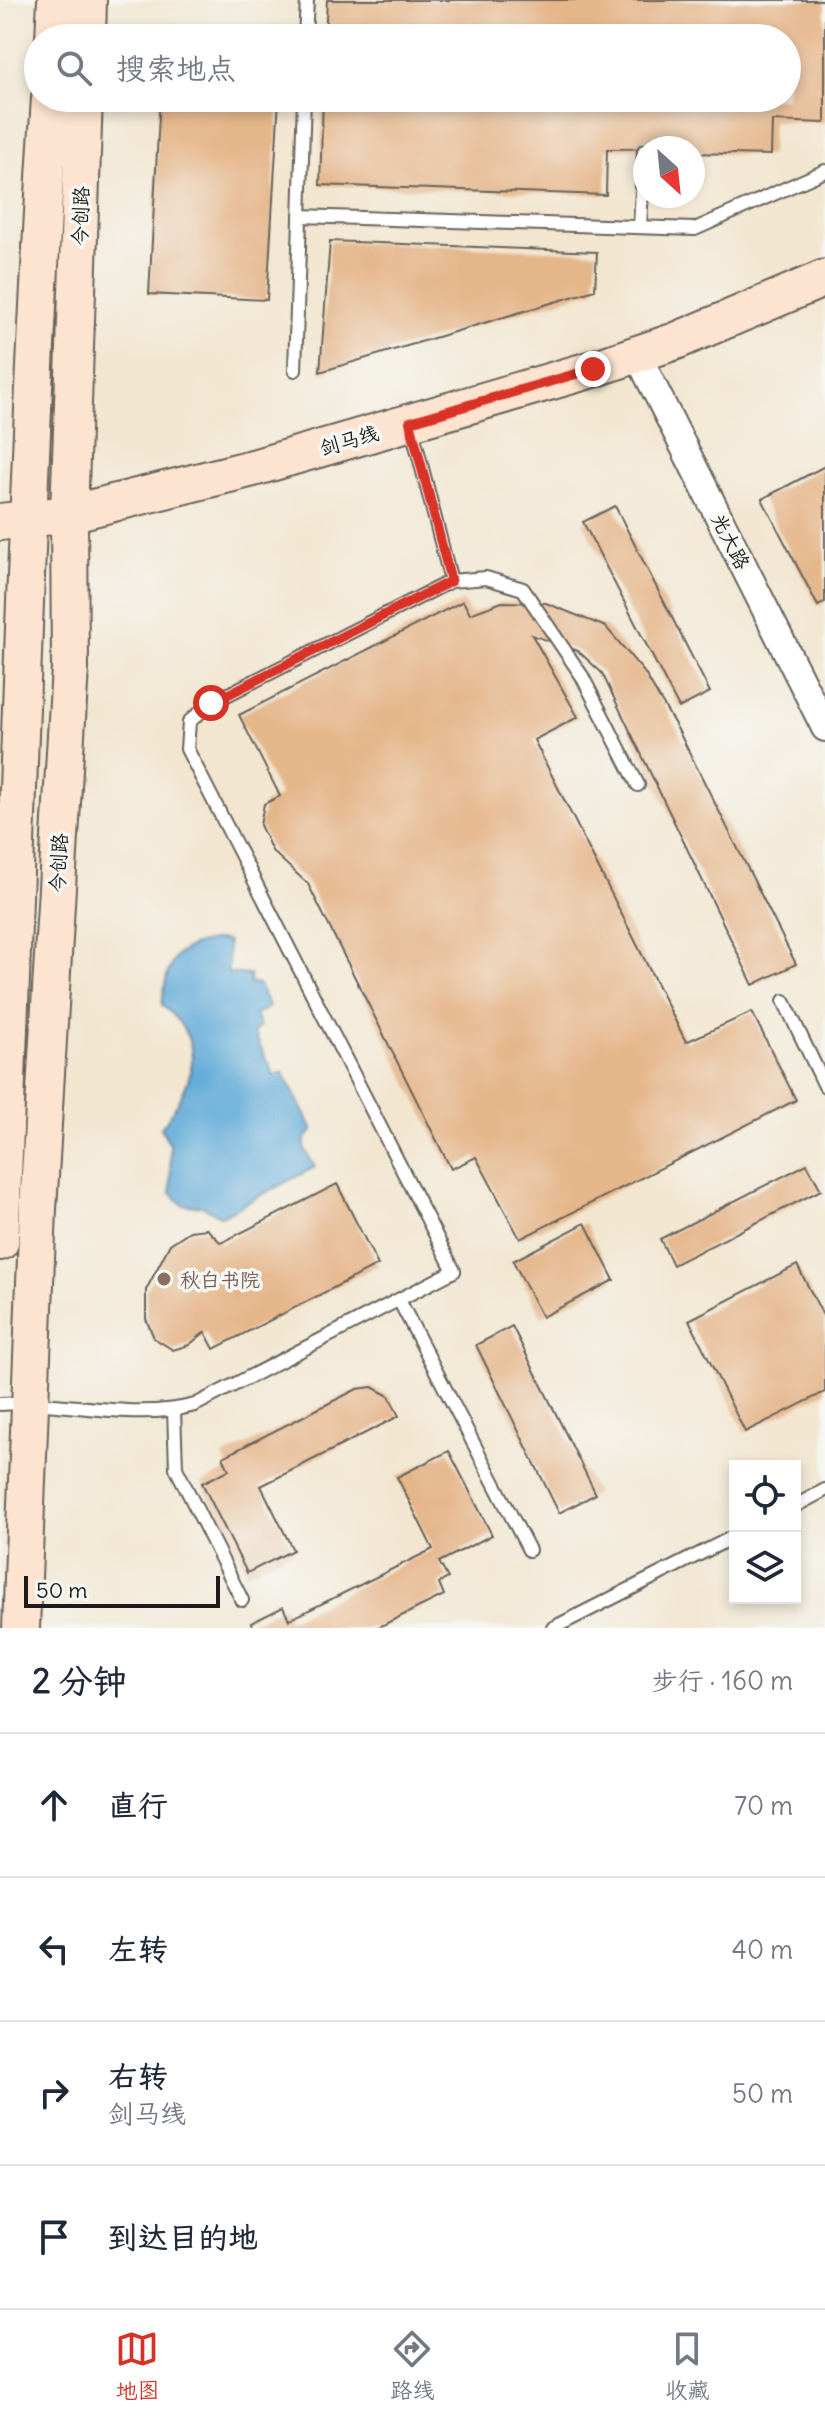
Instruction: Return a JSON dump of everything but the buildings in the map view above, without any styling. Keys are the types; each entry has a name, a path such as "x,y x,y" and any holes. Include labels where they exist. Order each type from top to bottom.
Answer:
{"main road":[{"path":"55,24 56,0"},
{"path":"87,24 88,0"},
{"name":"今创路","path":"21,1628 13,1223 13,520 49,112"},
{"name":"今创路","path":"13,1223 70,668 69,514 83,112"},
{"name":"剑马线","path":"13,520 69,514 253,468 410,422 637,354 772,303 825,278"}],"street":[{"name":"光大路","path":"637,354 825,728"}],"lane":[{"path":"306,24 307,0"},
{"path":"295,370 304,112"},
{"path":"300,216 695,229 825,171"},
{"path":"640,227 641,208"},
{"path":"410,422 451,581"},
{"path":"15,1403 162,1413 195,1405 454,1271 187,749 189,722 211,703 451,581 486,578 523,589 582,676 638,785"},
{"path":"784,1001 825,1086"},
{"path":"399,1300 529,1550"},
{"path":"174,1410 176,1468 242,1600"},
{"path":"801,1503 825,1490"},
{"path":"553,1628 729,1539"}],"water":[{"path":"222,940 228,942 228,973 250,975 249,983 259,985 269,1007 255,1015 260,1027 253,1032 275,1076 283,1072 313,1130 305,1140 305,1150 315,1167 221,1216 202,1206 183,1205 171,1193 170,1145 161,1128 181,1097 192,1066 187,1035 162,1005 167,977 176,957 184,950"}],"place":[{"name":"秋白书院","path":"164,1279"}],"route":[{"path":"211,703 451,581 410,422 593,369"}]}
